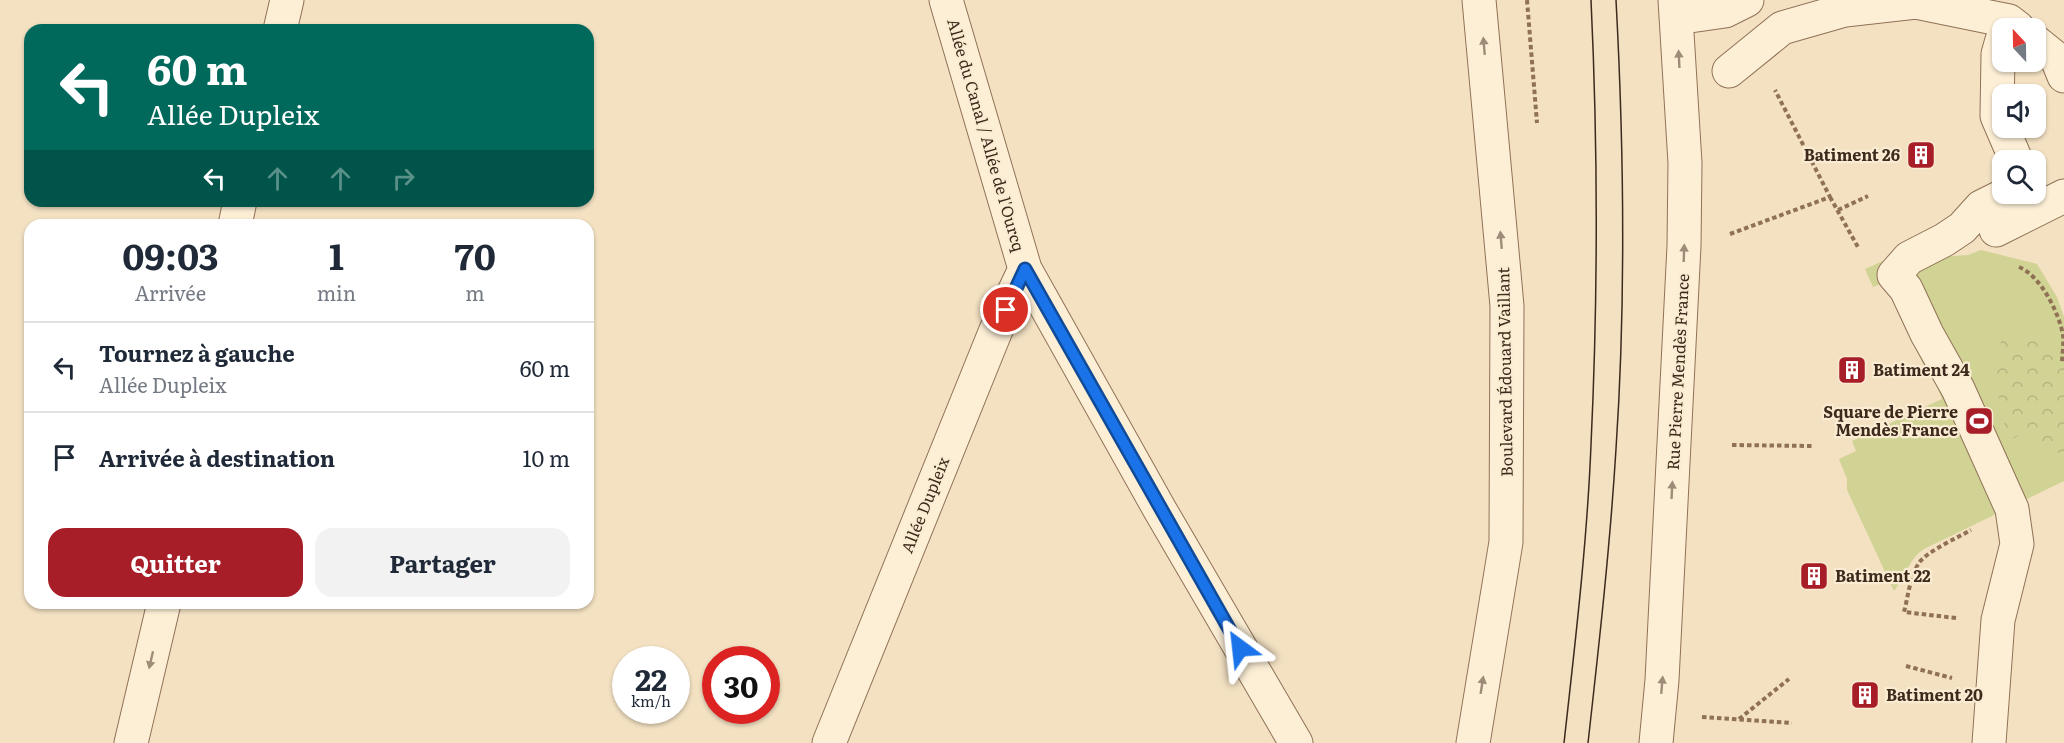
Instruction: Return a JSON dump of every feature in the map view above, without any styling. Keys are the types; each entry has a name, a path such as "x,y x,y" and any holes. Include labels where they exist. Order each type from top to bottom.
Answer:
{"street":[{"path":"281,24 287,0"},
{"name":"Allée du Canal / Allée de l'Ourcq","path":"946,0 1025,269 1166,520 1296,743"},
{"name":"Boulevard Édouard Vaillant","path":"1473,743 1506,542 1507,306 1479,0"},
{"path":"1676,9 1725,11 1747,0"},
{"path":"1729,71 1782,28 1845,10 1916,2 1992,24"},
{"name":"Rue Pierre Mendès France","path":"1658,728 1684,246 1684,163 1676,9"},
{"path":"2046,50 2057,59 2064,76"},
{"path":"1998,72 1997,116 2012,150"},
{"path":"1996,230 2064,196"},
{"path":"1989,743 1998,620 2017,544 2012,509 1958,389 1927,334 1906,289 1894,275 1909,258 1962,228 1981,207 1992,202"},
{"name":"Allée Dupleix","path":"829,743 996,330 1025,269"},
{"path":"131,743 163,609"}],"path":[{"path":"1775,90 1864,257"},
{"path":"1838,210 1868,196"},
{"path":"1730,234 1830,197"},
{"path":"2015,265 2030,271 2050,300 2063,336 2062,364"},
{"path":"1732,445 1812,446"},
{"path":"1998,620 1904,612 1911,581 1920,562 1944,544 2012,509"},
{"path":"1739,719 1789,679"},
{"path":"1658,728 1739,719 1792,723"}],"green space":[{"name":"Square de Pierre Mendès France","path":"1930,240 1938,257 1968,255 1981,250 2037,264 2057,297 2064,317 2064,481 1924,549 1911,563 1894,591 1847,490 1847,479 1839,459 1856,451 1852,441 1942,399 1929,368 1925,369 1916,348 1918,340 1891,290 1880,284 1873,287 1865,269"},
{"path":"2014,332 2033,337 2064,365 2064,455 2024,433 1986,453 1980,441 1999,432 2008,418 2000,403 1996,386 1998,348 2002,340"}],"tram line":[{"path":"1564,743 1584,557 1593,389 1596,167 1591,0"},
{"path":"1588,743 1611,522 1619,393 1623,281 1621,112 1616,0"}],"place":[{"name":"Batiment 26","path":"1921,155"},
{"name":"Batiment 24","path":"1852,370"},
{"name":"Square de Pierre Mendès France","path":"1979,421"},
{"name":"Batiment 22","path":"1814,576"},
{"name":"Batiment 20","path":"1865,695"}],"route":[{"path":"1006,310 1025,269 1240,648"}]}
